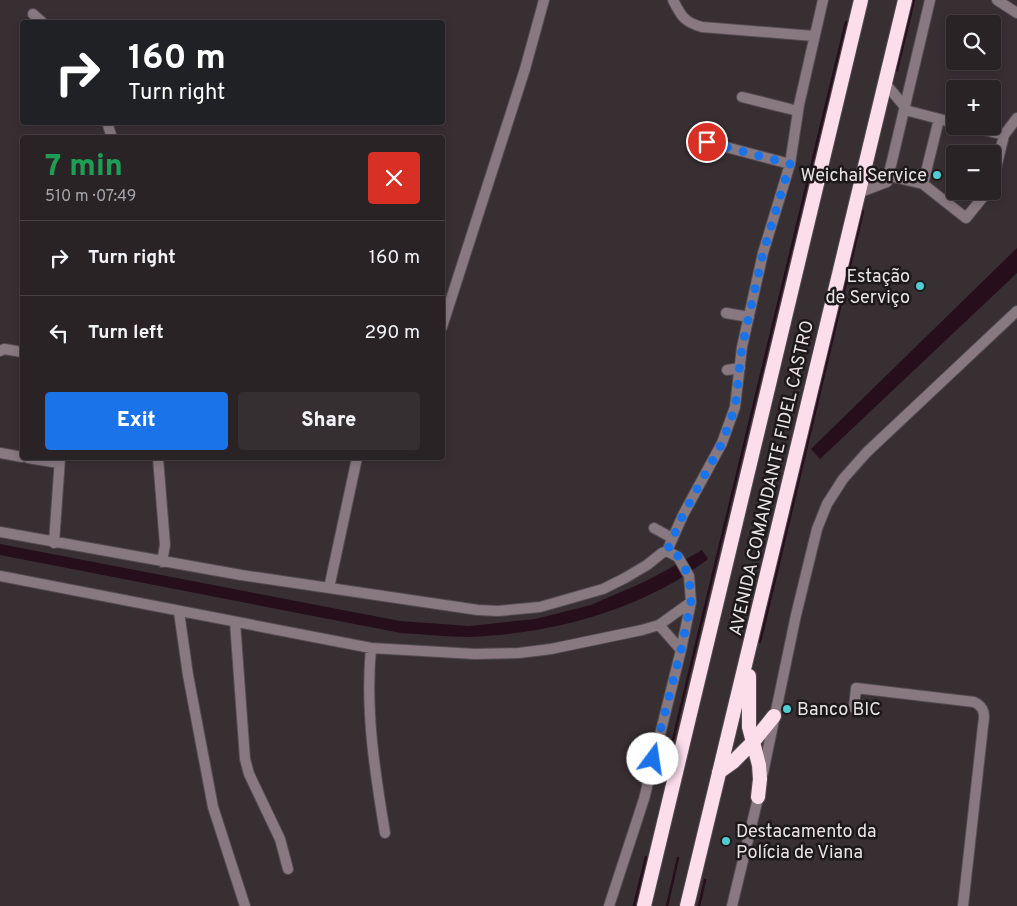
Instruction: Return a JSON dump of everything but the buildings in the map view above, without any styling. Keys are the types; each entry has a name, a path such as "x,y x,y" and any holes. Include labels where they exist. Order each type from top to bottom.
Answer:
{"highway":[{"name":"AVENIDA COMANDANTE FIDEL CASTRO","path":"644,906 861,0"},
{"name":"AVENIDA COMANDANTE FIDEL CASTRO","path":"687,906 905,0"},
{"path":"754,631 749,671 748,712 749,727 757,753 760,778 758,797"},
{"path":"719,772 733,762 753,742 774,716"},
{"path":"733,762 751,763 758,771 760,778"}],"street":[{"path":"445,318 525,69 544,0"},
{"path":"673,0 678,11 689,23 702,27 814,36"},
{"path":"0,532 162,562 478,610 540,607 602,589 625,578 647,564 667,551 722,443 735,408 749,316 763,253 790,164 798,111 823,0"},
{"path":"858,193 887,182 930,0"},
{"path":"997,0 1016,10"},
{"path":"34,14 40,20"},
{"path":"884,83 905,109 946,121"},
{"path":"742,97 798,111"},
{"path":"1001,148 1004,135 1017,118"},
{"path":"923,184 939,119"},
{"path":"707,142 790,164"},
{"path":"889,176 923,184 966,218 981,200"},
{"path":"732,906 758,797 774,716 814,539 827,504 843,479 867,452 1017,311"},
{"path":"726,312 749,316"},
{"path":"0,351 4,349 20,352"},
{"path":"727,370 740,368"},
{"path":"0,453 20,456"},
{"path":"54,543 59,460"},
{"path":"158,460 164,545 162,562"},
{"path":"329,588 356,460"},
{"path":"654,528 672,538"},
{"path":"609,906 644,799 691,602 689,576 678,556 667,551"},
{"path":"0,576 370,648 475,654 520,653 551,649 659,625 691,602"},
{"path":"179,612 188,675 213,807 245,906"},
{"path":"235,622 245,759 249,774 280,839 288,869"},
{"path":"659,625 681,650"},
{"path":"370,648 369,668 374,764 385,833"},
{"path":"854,708 856,688 974,702 984,710 963,906"},
{"path":"653,759 678,765"}],"shaded area":[{"path":"1017,248 1017,273 820,459 811,449"},
{"path":"0,544 400,621 469,626 535,619 591,605 644,582 702,550 708,559 682,577 655,592 595,616 532,631 460,637 401,633 0,555"}],"waterway":[{"path":"897,70 914,0"},
{"path":"672,744 846,22"},
{"path":"760,642 863,211"},
{"path":"634,906 646,857"},
{"path":"667,906 678,858"},
{"path":"699,906 705,880"}],"place":[{"name":"Weichai Service","path":"937,175"},
{"name":"Estação de Serviço","path":"920,286"},
{"name":"Banco BIC","path":"787,709"},
{"name":"Destacamento da Polícia de Viana","path":"726,841"}],"route":[{"path":"653,759 681,650 691,602 689,576 678,556 667,551 683,515 722,443 735,408 742,347 763,253 790,164 707,142"}]}
